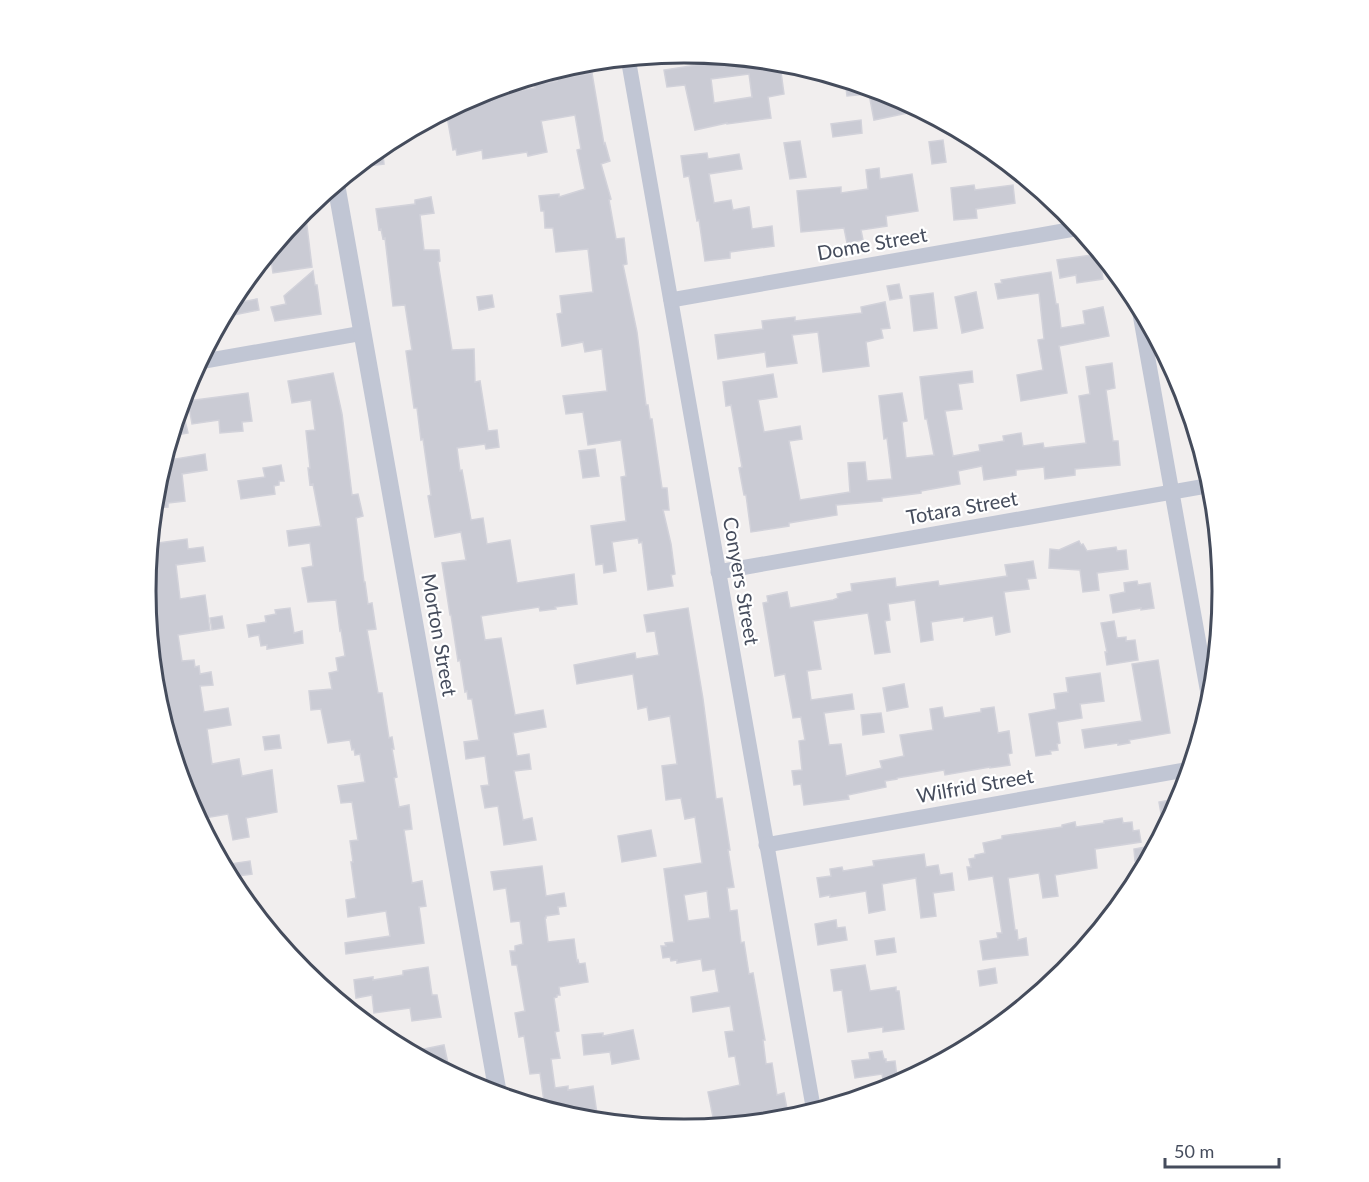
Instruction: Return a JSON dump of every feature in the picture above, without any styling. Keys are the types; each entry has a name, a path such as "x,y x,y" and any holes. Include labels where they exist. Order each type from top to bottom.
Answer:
{"street":[{"name":"Conyers Street","path":"629,66 812,1103"},
{"name":"Morton Street","path":"338,193 496,1084"},
{"name":"Dome Street","path":"671,300 1069,230"},
{"path":"1142,328 1205,677"},
{"path":"210,360 363,333"},
{"name":"Totara Street","path":"718,572 1202,487"},
{"name":"Wilfrid Street","path":"766,844 1180,771"}],"building":[{"path":"706,64 781,72 784,94 768,97 771,118 727,123 695,130 685,85 667,87 664,70","holes":["749,74 752,97 714,103 711,79"]},
{"path":"592,73 604,144 610,161 601,164 611,199 609,200 616,239 624,238 627,264 623,265 637,332 646,405 648,405 650,419 652,419 662,488 667,488 669,510 663,510 675,574 671,575 673,586 648,590 642,542 639,543 638,538 612,542 616,571 604,573 603,564 596,565 591,526 626,521 621,477 626,476 621,440 588,445 583,412 566,414 563,396 607,391 602,349 585,352 583,342 562,346 557,314 562,313 560,296 593,292 588,249 556,252 553,228 545,228 544,211 541,211 539,196 559,194 559,197 585,189 577,150 581,149 575,115 541,121 547,152 528,156 527,152 483,159 482,150 457,155 456,149 453,150 447,119 482,103 513,92 535,88 536,85 557,81 557,79"},
{"path":"846,89 864,94 847,96"},
{"path":"870,97 909,113 874,120"},
{"path":"861,120 862,133 833,137 831,124"},
{"path":"943,140 946,162 932,164 929,142"},
{"path":"800,141 806,177 790,179 784,143"},
{"path":"707,153 708,159 739,154 742,169 709,174 714,203 731,200 733,210 749,207 752,229 772,226 774,246 730,252 730,258 705,261 689,176 684,177 681,156"},
{"path":"383,158 384,164 372,165"},
{"path":"879,168 880,179 912,174 918,211 886,216 887,226 861,230 863,240 847,243 844,228 801,232 797,191 841,187 841,193 868,189 866,170"},
{"path":"974,185 975,190 1013,185 1015,203 976,209 977,218 954,220 951,188"},
{"path":"431,197 434,213 420,215 424,250 439,250 440,261 438,262 452,350 474,349 475,382 480,381 488,431 497,430 499,447 486,449 485,444 457,448 471,520 483,518 487,544 510,540 517,583 574,574 577,604 540,611 539,607 481,616 485,640 501,638 515,715 543,710 546,727 513,733 517,756 529,754 531,769 514,771 523,820 532,818 536,840 504,845 498,806 485,808 481,786 489,785 485,756 466,759 464,742 479,740 472,699 468,699 467,691 465,692 460,660 458,661 442,563 466,560 461,532 435,537 428,496 431,495 423,439 421,440 417,408 414,408 406,351 412,350 405,305 393,306 385,238 383,239 381,229 379,230 376,209 415,204 415,200"},
{"path":"307,223 312,267 273,273 272,263"},
{"path":"1091,255 1101,268 1103,279 1077,283 1076,275 1060,278 1057,260"},
{"path":"313,271 321,314 275,321 271,307 286,304 284,296"},
{"path":"1051,272 1061,328 1085,324 1083,311 1103,307 1109,336 1059,346 1067,393 1021,401 1017,375 1043,370 1038,340 1044,339 1039,293 998,299 995,284 1002,283 1001,280"},
{"path":"899,284 902,298 890,300 887,286"},
{"path":"976,292 983,328 962,333 955,297"},
{"path":"933,293 937,328 914,331 910,296"},
{"path":"492,295 494,307 479,310 477,297"},
{"path":"257,299 259,310 235,315 243,302"},
{"path":"885,302 890,328 881,329 883,338 866,342 869,366 823,372 818,332 792,335 797,363 767,367 765,352 718,359 715,335 763,329 762,321 795,317 795,321 862,313 861,307"},
{"path":"1112,363 1115,388 1106,390 1113,441 1118,441 1120,465 1075,469 1075,475 1045,479 1044,467 1016,470 1016,475 984,480 982,466 958,471 960,484 921,491 921,493 882,498 882,501 836,505 837,515 751,532 746,495 744,495 739,468 742,467 731,405 726,406 723,382 773,374 777,397 758,400 764,432 800,426 802,439 789,441 800,500 850,492 848,463 865,462 867,481 892,479 879,396 902,393 907,421 902,422 906,458 934,455 927,419 925,419 920,377 972,371 973,382 958,384 962,409 945,411 953,456 980,451 979,445 1004,441 1003,436 1021,433 1023,446 1043,443 1044,448 1086,443 1079,396 1090,394 1086,367"},
{"path":"333,373 342,414 352,495 358,494 363,516 356,518 364,582 368,604 372,603 376,629 367,630 378,693 382,693 389,738 392,737 397,777 394,778 399,807 409,805 412,829 404,830 412,883 422,881 426,906 419,907 424,943 346,954 345,943 390,936 386,911 348,917 346,900 356,898 350,841 358,840 352,802 341,803 338,786 365,782 360,754 355,755 350,740 328,743 321,709 311,710 309,691 332,689 329,673 338,671 336,658 345,656 341,630 336,600 308,602 302,568 313,566 310,543 289,546 287,531 321,526 308,468 310,468 306,431 315,430 311,400 292,403 288,381"},
{"path":"248,393 252,421 242,422 243,431 220,433 219,420 192,424 189,409 193,400"},
{"path":"185,421 188,433 181,434"},
{"path":"595,449 599,476 583,478 579,451"},
{"path":"205,454 207,470 182,474 185,501 168,503 168,507 164,507 167,488 173,459"},
{"path":"281,465 284,481 279,481 279,485 274,486 275,494 241,499 238,481 265,477 263,468"},
{"path":"187,539 188,549 203,547 205,561 176,565 180,599 205,595 210,630 178,635 182,661 194,660 195,667 199,666 200,674 211,672 213,685 200,686 204,712 228,708 231,725 207,729 212,764 239,759 242,776 272,770 277,812 246,818 249,837 233,840 228,814 208,817 174,728 161,660 158,626 156,591 159,543"},
{"path":"1079,541 1087,551 1116,547 1117,551 1126,550 1128,569 1097,573 1099,590 1083,592 1080,570 1049,568 1050,549 1059,550"},
{"path":"1033,561 1036,578 1027,579 1029,589 1004,592 1010,632 996,635 993,616 964,621 964,617 931,622 933,640 921,642 915,600 888,604 890,620 885,621 890,652 875,654 868,613 813,621 821,669 807,671 811,700 852,694 854,709 824,713 829,745 841,744 846,776 882,768 880,761 904,756 900,735 933,730 930,709 942,707 944,718 981,712 981,709 994,707 998,733 1009,731 1012,753 1008,754 1010,765 945,775 944,770 897,778 885,781 886,787 848,795 849,799 804,805 801,784 794,785 792,771 802,770 799,741 805,740 801,717 793,718 785,674 775,676 763,603 768,602 767,596 787,592 790,608 833,600 838,598 837,594 852,591 851,584 895,578 896,587 938,581 939,586 1007,576 1005,565"},
{"path":"1137,581 1138,585 1150,583 1154,608 1113,613 1110,595 1125,592 1124,583"},
{"path":"290,608 294,633 302,631 303,643 267,649 267,645 261,646 259,635 249,637 247,625 266,622 265,616 276,614 275,610"},
{"path":"688,608 716,799 722,798 730,850 728,850 734,887 727,888 730,911 737,910 741,943 744,942 749,974 753,973 765,1040 763,1040 766,1064 772,1063 777,1095 784,1093 787,1109 713,1118 708,1092 740,1085 735,1056 729,1057 725,1032 734,1031 730,1006 693,1012 691,997 719,992 715,969 703,971 701,959 677,963 677,960 671,961 670,957 663,958 661,946 674,942 664,869 702,863 695,817 685,819 681,798 666,800 662,766 677,764 670,716 649,720 647,707 638,709 633,674 577,684 574,665 635,653 636,659 659,655 655,631 647,632 644,615","holes":["707,891 710,918 688,921 684,895"]},
{"path":"222,616 224,628 212,630 210,618"},
{"path":"1114,621 1117,638 1126,637 1126,641 1135,640 1138,660 1107,665 1105,652 1107,652 1101,623"},
{"path":"1158,660 1170,733 1129,740 1130,743 1085,748 1082,730 1142,721 1132,664"},
{"path":"1100,673 1104,701 1080,704 1082,718 1057,722 1060,743 1057,744 1058,750 1050,751 1051,754 1036,756 1029,714 1056,709 1054,694 1068,692 1066,678"},
{"path":"904,684 908,707 887,711 883,688"},
{"path":"881,713 884,732 863,735 861,715"},
{"path":"279,735 281,748 265,750 263,737"},
{"path":"1169,800 1162,817 1159,802"},
{"path":"1122,818 1123,823 1132,822 1133,831 1139,830 1141,842 1095,849 1097,868 1055,875 1058,896 1043,898 1039,873 1008,878 1015,930 1017,930 1018,940 1026,938 1028,955 983,960 980,941 998,938 997,933 1002,933 993,876 969,880 967,867 971,867 969,859 985,853 983,843 1002,839 1002,836 1062,827 1062,825 1075,822 1076,827"},
{"path":"651,830 656,856 622,862 618,836"},
{"path":"1146,847 1137,863 1135,861 1134,849"},
{"path":"924,854 926,867 938,865 940,875 952,873 954,890 933,893 936,916 921,918 916,878 882,884 885,910 869,913 866,891 820,897 817,878 831,876 830,869 842,867 843,871 874,866 873,861"},
{"path":"250,861 252,874 240,876 232,864"},
{"path":"542,866 546,896 564,893 566,906 558,907 559,914 545,918 548,942 574,939 577,961 579,964 585,963 588,982 559,987 560,995 554,998 559,1031 555,1032 560,1058 551,1059 555,1088 568,1086 568,1090 593,1086 597,1111 544,1100 540,1073 530,1074 524,1036 519,1037 515,1013 525,1011 517,965 512,965 510,951 515,951 515,946 523,944 520,921 511,922 506,888 494,890 491,872"},
{"path":"836,920 837,928 845,927 847,940 818,945 815,924"},
{"path":"894,938 896,952 877,955 875,941"},
{"path":"865,965 870,991 896,987 896,991 899,991 904,1029 883,1032 883,1027 848,1032 842,990 834,991 831,970"},
{"path":"428,967 432,995 437,995 441,1017 412,1021 410,1008 374,1013 372,995 356,998 354,980 373,977 373,980 403,975 403,971"},
{"path":"995,968 997,983 980,986 978,971"},
{"path":"633,1030 639,1059 612,1064 610,1052 584,1055 582,1035 603,1033 603,1036"},
{"path":"444,1045 448,1063 422,1049"},
{"path":"882,1051 886,1062 895,1061 897,1075 883,1079 882,1074 855,1078 852,1061 870,1059 869,1053"}]}
